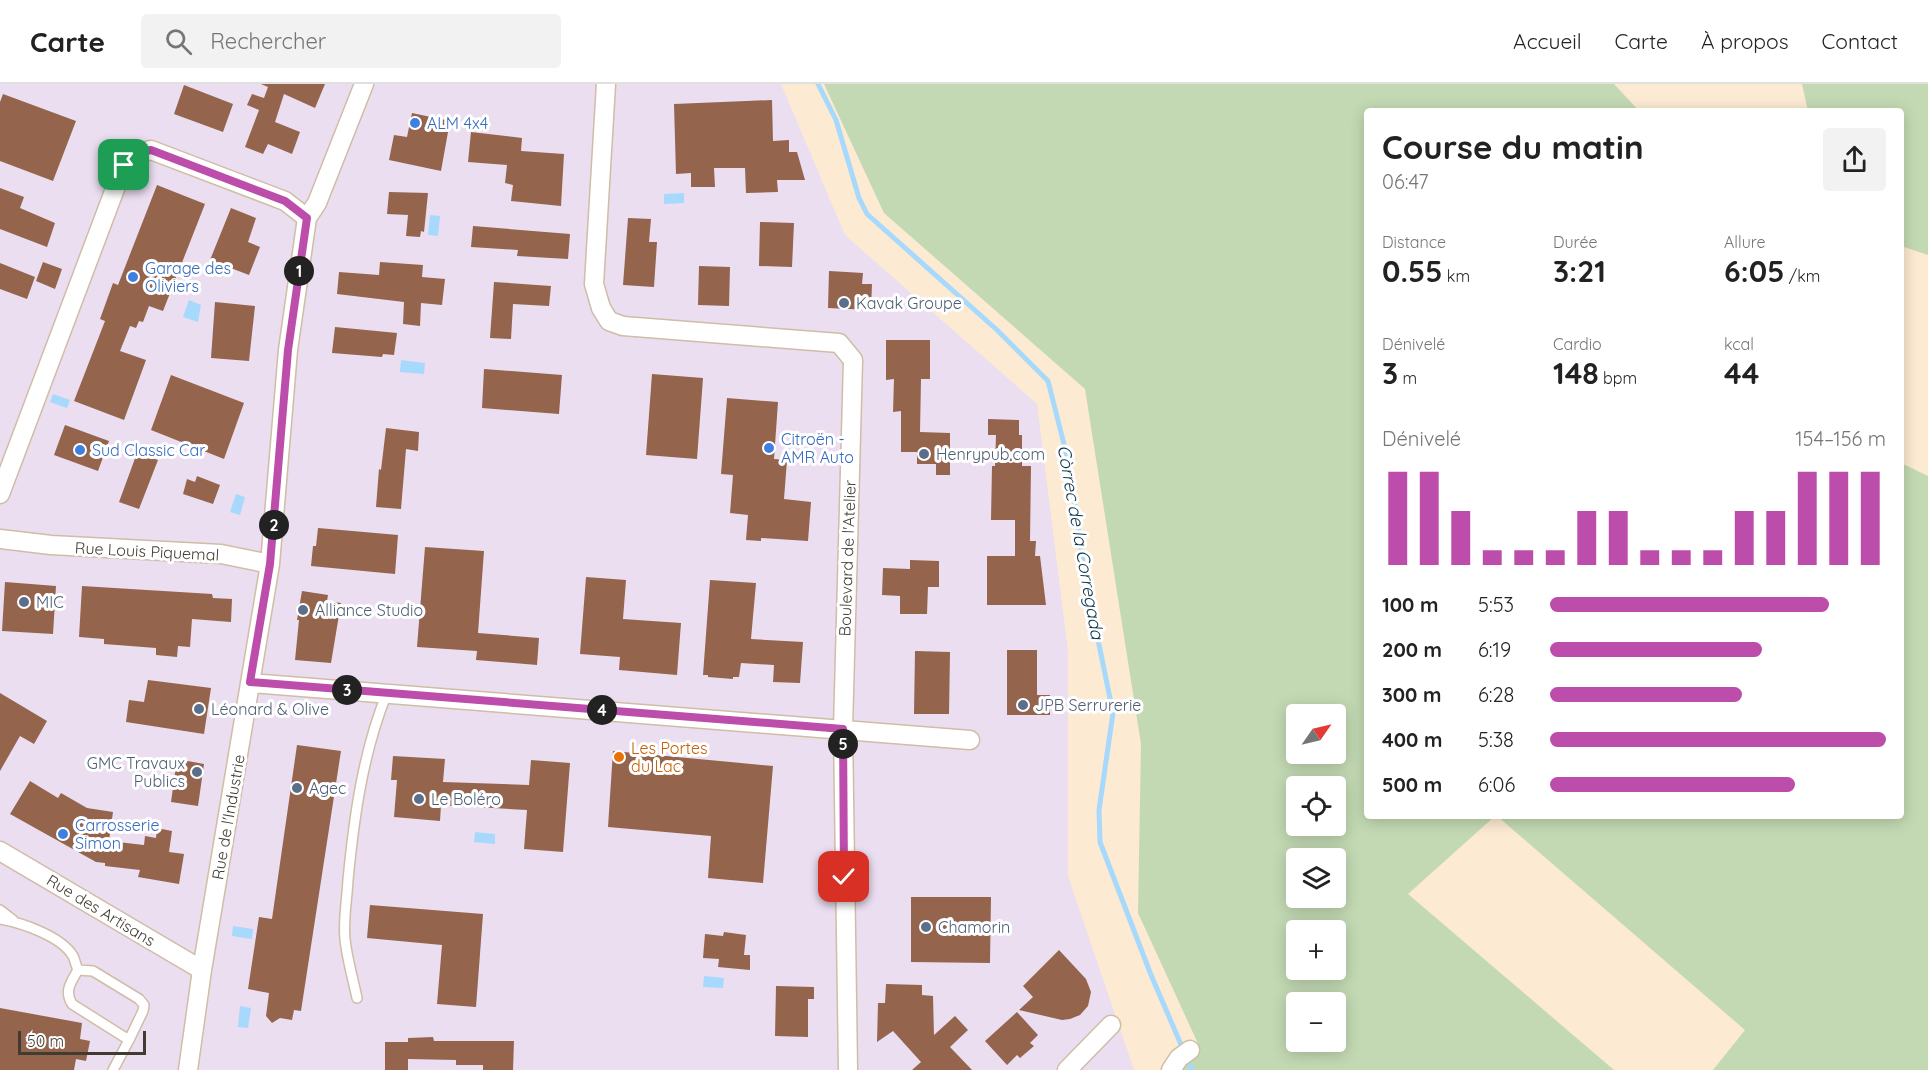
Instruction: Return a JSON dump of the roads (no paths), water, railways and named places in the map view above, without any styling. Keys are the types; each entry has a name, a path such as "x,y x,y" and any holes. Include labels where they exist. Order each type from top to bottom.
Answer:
{"street":[{"path":"270,564 288,350 307,218 317,203 364,84"},
{"name":"Boulevard de l'Atelier","path":"606,84 594,284 601,308 609,321 623,326 839,343 854,360 843,729 848,1070"},
{"path":"0,494 124,165 136,153 151,150 285,201 307,218"},
{"name":"Rue Louis Piquemal","path":"0,539 51,545 221,554 270,564"},
{"name":"Rue de l'Industrie","path":"188,1070 202,970 270,564"},
{"path":"250,682 970,740"},
{"name":"Rue des Artisans","path":"0,851 202,970"},
{"path":"1067,1070 1111,1025"}],"lane":[{"path":"357,998 345,940 351,853 366,759 377,716 387,693"},
{"path":"0,910 15,922"},
{"path":"0,919 15,922 54,939 72,955 78,970"},
{"path":"78,970 68,985 67,997 72,1004 129,1040"},
{"path":"78,970 93,971 139,999 144,1005 144,1011 113,1070"}],"water":[{"path":"684,193 684,203 664,204 664,194"},
{"path":"430,215 440,216 438,236 428,235"},
{"path":"189,300 201,305 198,322 183,317"},
{"path":"401,360 425,363 424,374 400,372"},
{"path":"53,394 70,400 67,408 50,402"},
{"path":"236,494 245,497 240,515 230,512"},
{"path":"475,832 495,834 495,844 474,842"},
{"path":"233,926 253,929 252,939 232,936"},
{"path":"704,976 724,978 723,988 703,987"},
{"path":"240,1006 251,1008 248,1028 238,1027"}],"waterway":[{"name":"Còrrec de la Corregada","path":"818,84 836,120 859,198 867,214 997,330 1048,381 1069,464 1085,576 1113,713 1099,810 1100,842 1151,975 1192,1070"}],"place":[{"name":"ALM 4x4","path":"415,123"},
{"name":"Garage des Oliviers","path":"133,277"},
{"name":"Kavak Groupe","path":"844,303"},
{"name":"Citroën - AMR Auto","path":"769,448"},
{"name":"Sud Classic Car","path":"80,450"},
{"name":"Henrypub.com","path":"924,454"},
{"name":"MIC","path":"24,602"},
{"name":"Alliance Studio","path":"303,610"},
{"name":"JPB Serrurerie","path":"1023,705"},
{"name":"Léonard & Olive","path":"199,709"},
{"name":"Les Portes du Lac","path":"619,757"},
{"name":"GMC Travaux Publics","path":"197,772"},
{"name":"Agec","path":"297,788"},
{"name":"Le Boléro","path":"419,799"},
{"name":"Carrosserie Simon","path":"63,834"},
{"name":"Chamorin","path":"926,927"}]}
